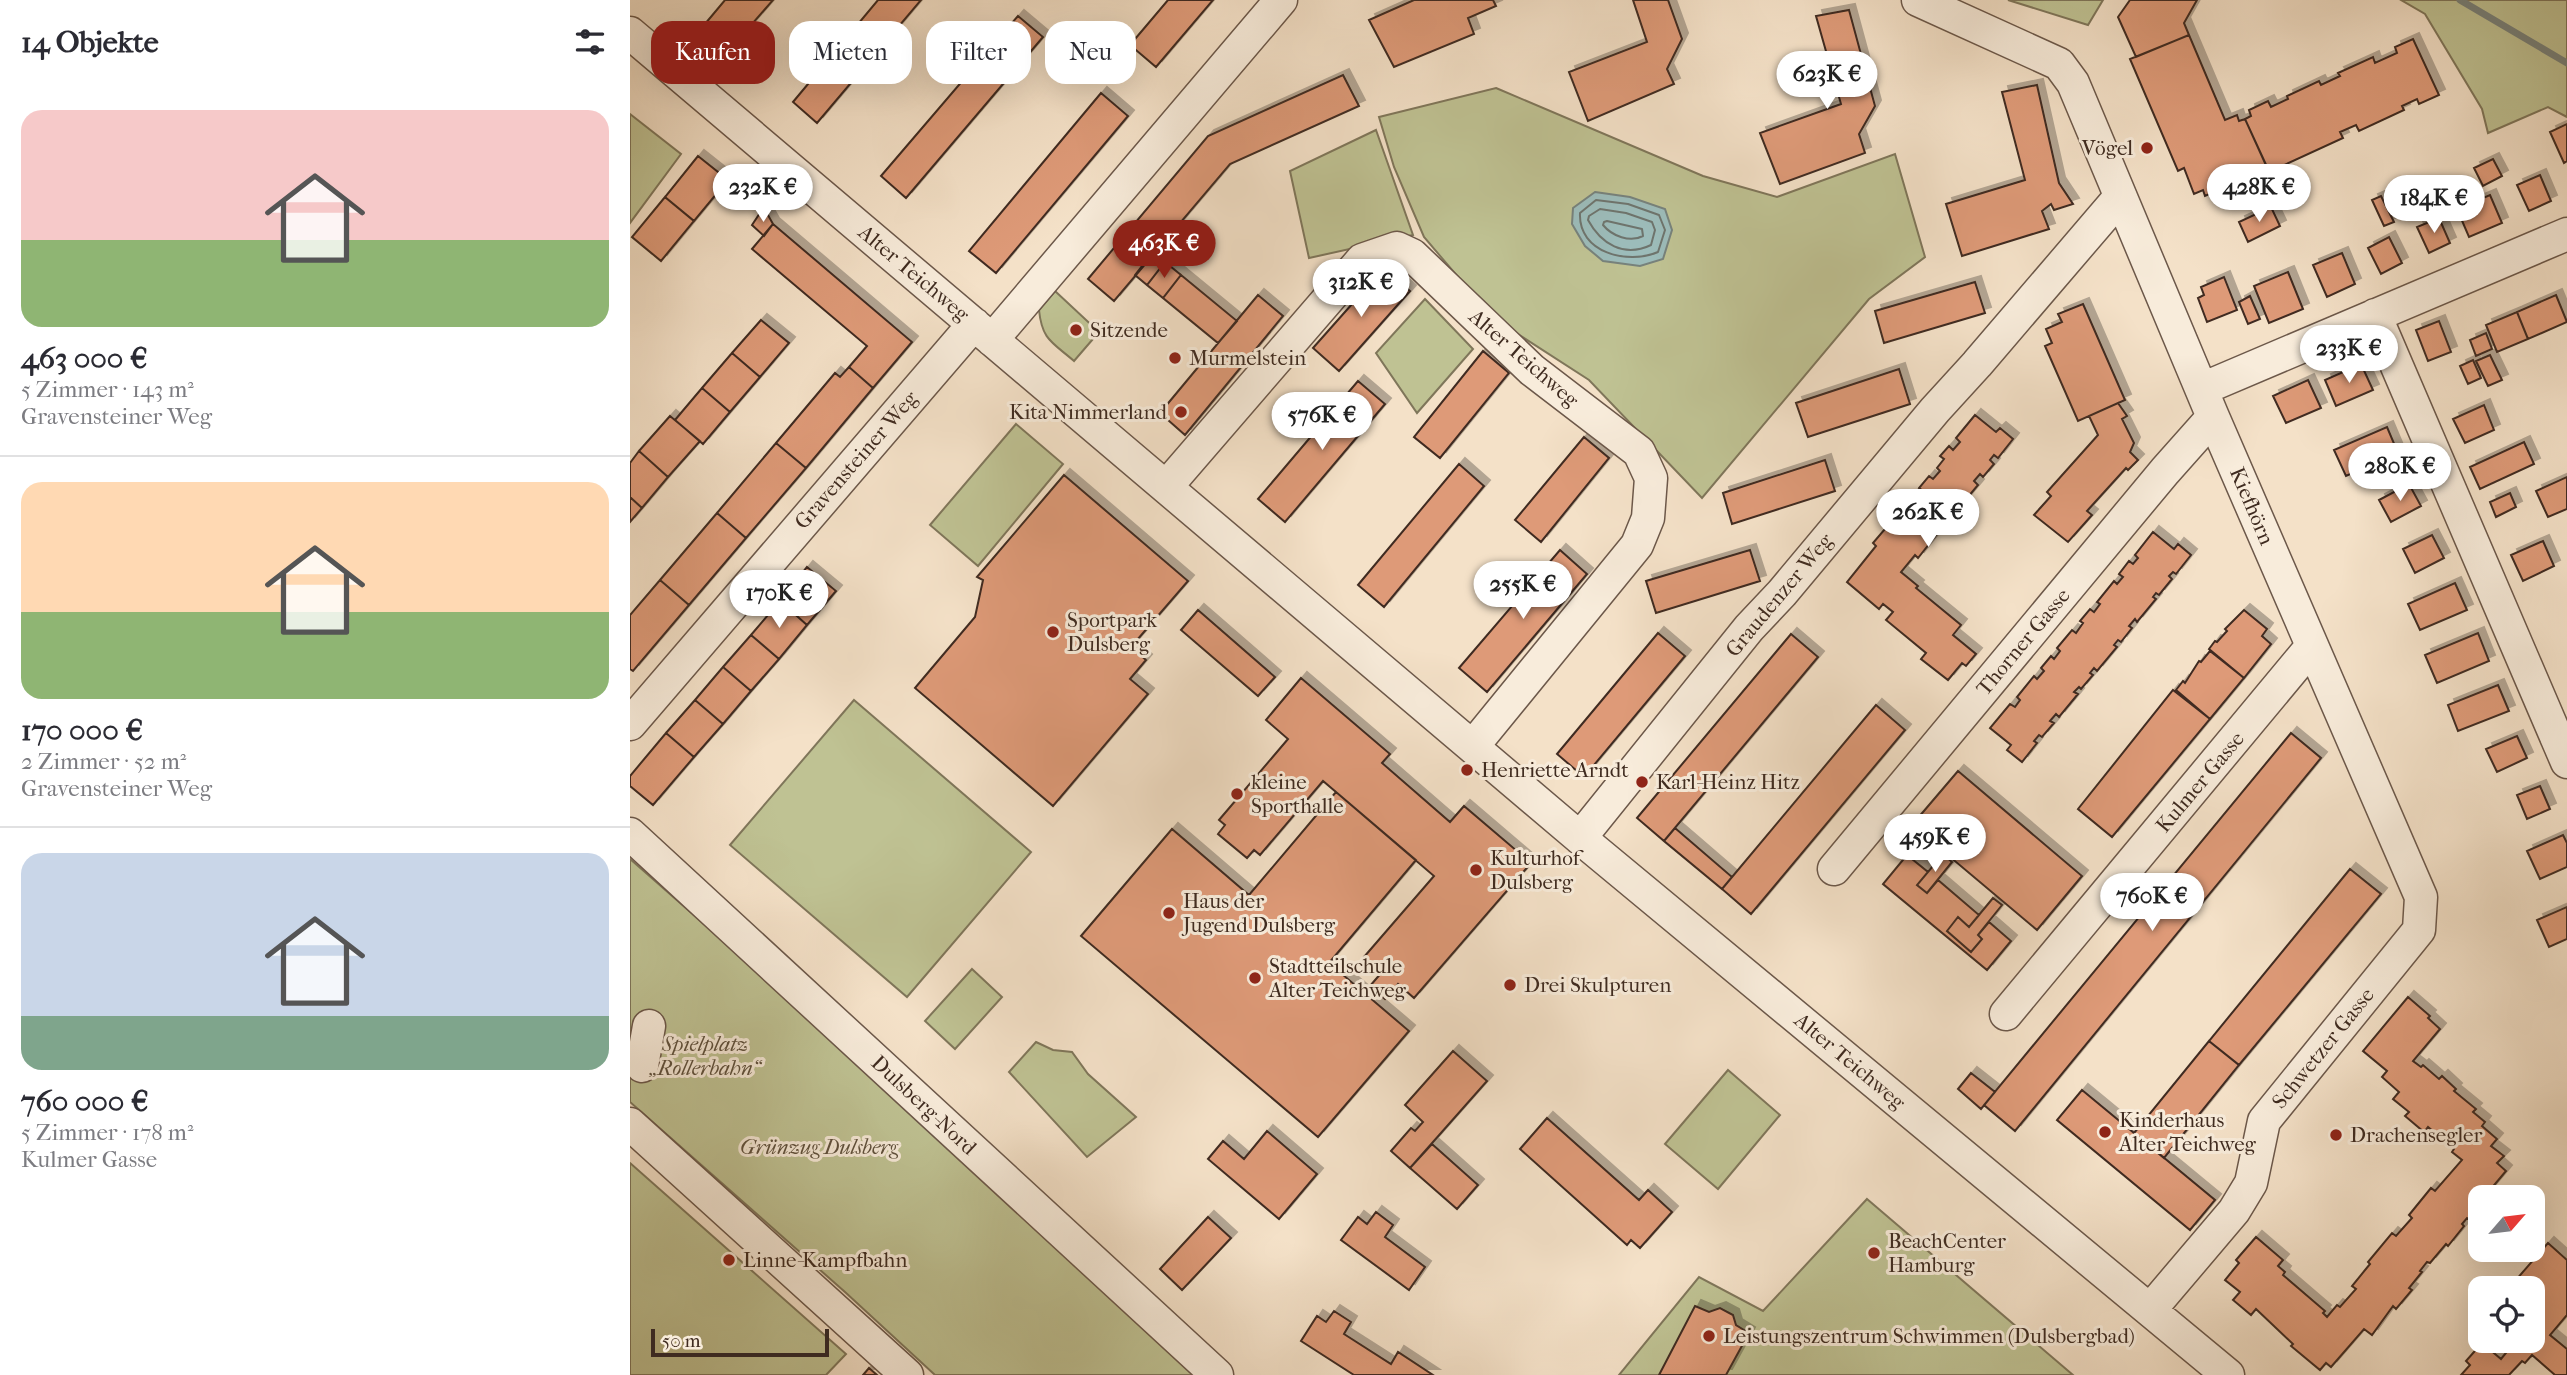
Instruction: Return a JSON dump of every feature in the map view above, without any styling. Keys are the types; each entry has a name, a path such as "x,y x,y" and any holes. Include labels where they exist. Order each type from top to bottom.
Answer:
{"street":[{"name":"Gravensteiner Weg","path":"630,724 1281,0"},
{"name":"Kiefhörn","path":"1917,0 2059,64 2073,83 2421,897 2419,930"},
{"name":"Alter Teichweg","path":"630,33 1580,838 2228,1375"},
{"name":"Graudenzer Weg","path":"1580,838 1749,628 1782,593 1926,420 2120,197"},
{"path":"2208,403 2375,315 2567,234"},
{"name":"Alter Teichweg","path":"1166,487 1362,260 1397,248 1412,255 1532,370 1639,452 1651,478 1648,518 1637,545 1473,747"},
{"path":"2375,315 2567,762"},
{"name":"Thorner Gasse","path":"1833,869 2156,481 2208,403"},
{"name":"Kulmer Gasse","path":"2006,1014 2312,646"},
{"name":"Dulsberg-Nord","path":"630,834 1217,1375"},
{"name":"Schwetzer Gasse","path":"2150,1310 2234,1211 2251,1183 2264,1121 2419,930"},
{"path":"642,1066 649,1026"},
{"path":"630,1124 907,1375"}],"green space":[{"path":"2008,0 2103,0 2088,25"},
{"path":"2401,0 2567,0 2567,117 2548,107 2488,133 2482,109 2425,14"},
{"path":"1496,88 1703,176 1777,197 1895,154 1925,257 1869,299 1702,498 1589,380 1493,318 1424,237 1394,167 1379,117"},
{"path":"630,114 681,154 630,223"},
{"path":"1376,130 1413,235 1309,258 1290,171"},
{"path":"1055,291 1099,332 1074,361 1049,340 1040,320 1039,310"},
{"path":"1425,299 1473,349 1417,413 1376,353"},
{"path":"1016,424 1063,464 978,566 930,525"},
{"path":"854,700 1031,852 907,997 730,845"},
{"name":"Grünzug Dulsberg","path":"630,859 886,1084 1203,1375 935,1375 630,1102"},
{"path":"972,969 1002,997 955,1049 925,1021"},
{"path":"1036,1042 1053,1050 1072,1052 1088,1074 1136,1117 1087,1157 1009,1072"},
{"path":"1728,1070 1780,1115 1718,1189 1665,1144"},
{"path":"630,1163 846,1354 826,1375 630,1375"},
{"name":"BeachCenter Hamburg","path":"1867,1199 2073,1375 1619,1375 1699,1277 1763,1311"}],"water":[{"path":"1595,192 1630,197 1665,209 1672,230 1663,259 1640,266 1603,261 1585,246 1572,224 1573,208"}],"building":[{"path":"725,0 773,0 755,21 708,21"},
{"path":"878,0 921,0 903,21 860,21"},
{"path":"1168,0 1213,0 1156,67 1136,50 1136,38"},
{"path":"1414,0 1493,0 1496,6 1468,18 1474,34 1394,67 1369,20"},
{"path":"1633,0 1668,0 1682,39 1667,69 1674,84 1588,121 1569,72 1647,42"},
{"path":"2130,0 2197,0 2184,23 2189,35 2136,57 2118,17"},
{"path":"1849,10 1875,106 1859,134 1865,153 1780,184 1760,133 1841,104 1816,16"},
{"path":"1031,27 1043,37 1031,51"},
{"path":"2189,35 2225,120 2237,115 2239,121 2245,119 2268,169 2253,175 2251,171 2234,178 2236,183 2205,196 2203,190 2194,194 2184,168 2178,171 2130,59"},
{"path":"2413,39 2439,95 2419,104 2417,99 2402,106 2404,110 2359,131 2356,125 2340,132 2343,138 2269,172 2245,119 2251,116 2249,110 2268,101 2271,107 2288,99 2287,96 2319,81 2321,85 2340,76 2338,73 2373,57 2375,63 2397,53 2395,47"},
{"path":"1343,75 1359,106 1230,164 1114,301 1088,279 1208,136"},
{"path":"808,84 850,84 817,123 793,102"},
{"path":"960,84 1003,84 906,198 881,176"},
{"path":"2037,85 2059,183 2073,204 2054,210 2051,204 2042,211 2049,229 1962,256 1946,204 2025,180 2002,92"},
{"path":"1101,93 1128,116 996,273 969,251"},
{"path":"2567,124 2567,161 2564,163 2550,132"},
{"path":"698,156 728,180 694,221 665,197"},
{"path":"2493,159 2502,176 2483,186 2474,168"},
{"path":"2540,175 2551,201 2529,211 2517,185"},
{"path":"2490,195 2502,223 2469,237 2457,209"},
{"path":"2381,196 2394,222 2384,226 2372,200"},
{"path":"665,197 694,221 661,261 632,237"},
{"path":"2271,207 2280,226 2248,242 2239,222"},
{"path":"760,213 768,215 773,224 764,236 752,225"},
{"path":"2439,218 2450,243 2429,253 2417,227"},
{"path":"773,224 912,342 873,388 849,367 867,346 752,249"},
{"path":"2389,237 2402,263 2381,274 2368,248"},
{"path":"1153,252 1165,262 1147,285 1135,275"},
{"path":"2342,253 2355,284 2327,297 2313,265"},
{"path":"1165,262 1181,275 1163,298 1147,285"},
{"path":"1384,268 1410,291 1339,371 1313,348"},
{"path":"2288,272 2303,309 2269,323 2254,286"},
{"path":"1181,275 1237,321 1218,343 1163,298"},
{"path":"2224,277 2237,310 2207,322 2198,298 2204,295 2201,287"},
{"path":"1975,282 1985,313 1884,343 1875,311"},
{"path":"1258,295 1283,316 1185,435 1160,413"},
{"path":"2556,295 2567,322 2528,339 2517,312"},
{"path":"2250,296 2260,319 2248,324 2239,302"},
{"path":"2083,304 2125,400 2078,421 2045,346 2052,343 2046,329 2062,322 2058,314"},
{"path":"2517,312 2528,339 2497,352 2486,325"},
{"path":"761,320 789,343 760,377 732,353"},
{"path":"2439,321 2451,352 2428,361 2416,330"},
{"path":"2486,333 2492,349 2476,356 2470,340"},
{"path":"1483,351 1509,373 1440,458 1414,437"},
{"path":"732,353 760,377 730,412 702,388"},
{"path":"2490,355 2502,380 2488,386 2476,361"},
{"path":"2473,360 2481,378 2468,384 2460,366"},
{"path":"2361,364 2373,390 2336,406 2325,380"},
{"path":"849,367 873,388 806,468 776,443 835,373 840,377"},
{"path":"1899,369 1910,404 1808,437 1796,403"},
{"path":"2308,380 2321,408 2286,423 2273,396"},
{"path":"1358,381 1385,404 1285,522 1258,499"},
{"path":"702,388 730,412 703,444 675,420"},
{"path":"2118,403 2127,416 2122,419 2134,443 2130,452 2138,460 2128,470 2126,468 2087,511 2092,515 2068,542 2034,515 2051,496 2047,492 2098,435 2089,416"},
{"path":"2484,405 2494,430 2465,443 2453,419"},
{"path":"1975,415 1996,432 2000,428 2013,439 1998,458 1994,455 1990,460 1994,464 1983,477 1980,474 1974,481 1978,485 1958,509 1955,507 1950,514 1953,516 1943,528 1939,526 1934,532 1937,534 1918,558 1915,555 1901,572 1961,625 1953,635 1976,654 1966,666 1962,663 1948,680 1921,659 1926,653 1886,620 1893,612 1883,604 1879,609 1847,582 1876,546 1873,543 1890,523 1894,526 1901,517 1897,514 1914,494 1918,497 1923,491 1919,488 1929,476 1933,479 1940,471 1937,468 1944,459 1940,456 1949,446 1953,450 1960,442 1956,438"},
{"path":"670,416 700,441 668,477 639,451"},
{"path":"2387,427 2398,453 2346,476 2334,450"},
{"path":"1584,437 1609,458 1541,542 1515,520"},
{"path":"2524,442 2534,464 2480,489 2470,467"},
{"path":"776,443 806,468 746,538 717,513"},
{"path":"639,451 668,477 642,508 630,497 630,463"},
{"path":"1825,460 1835,491 1732,524 1723,493"},
{"path":"1459,464 1484,486 1384,607 1358,585"},
{"name":"Sportpark Dulsberg","path":"1064,475 1188,581 1131,647 1146,660 1130,679 1148,694 1053,806 915,688 975,617 983,580 977,577"},
{"path":"2567,477 2567,509 2548,517 2536,491"},
{"path":"2409,484 2421,506 2391,522 2379,500"},
{"path":"2510,493 2516,507 2496,517 2490,502"},
{"path":"630,497 642,508 630,522"},
{"path":"717,513 746,538 689,605 660,580"},
{"path":"2153,532 2174,549 2178,544 2191,555 2176,574 2173,572 2169,576 2172,579 2159,595 2156,593 2153,597 2156,599 2137,622 2135,619 2129,626 2132,628 2121,642 2118,640 2114,645 2117,647 2097,671 2094,668 2090,673 2093,675 2081,689 2079,687 2074,692 2078,694 2059,717 2056,714 2050,721 2054,723 2042,737 2039,735 2034,741 2037,743 2022,762 2007,750 2011,745 1990,728 2010,704 2015,707 2020,700 2017,697 2034,676 2037,679 2044,671 2041,668 2051,656 2054,659 2060,651 2057,648 2072,630 2076,633 2083,623 2080,621 2090,609 2094,612 2100,604 2097,602 2114,581 2117,584 2123,577 2119,574 2129,561 2133,564 2138,558 2135,555"},
{"path":"2432,535 2444,558 2415,573 2403,549"},
{"path":"2543,541 2554,566 2523,581 2511,555"},
{"path":"1560,550 1587,574 1487,692 1459,668"},
{"path":"1750,550 1760,581 1656,613 1646,581"},
{"path":"807,567 836,591 807,625 780,601"},
{"path":"660,580 689,605 633,671 630,669 630,615"},
{"path":"2455,583 2467,610 2420,630 2408,604"},
{"path":"780,601 807,625 779,659 751,635"},
{"path":"1198,610 1275,677 1258,696 1181,630"},
{"path":"2244,610 2267,629 2262,636 2271,644 2244,678 2209,649"},
{"path":"1658,633 1685,656 1584,777 1557,754"},
{"path":"2478,633 2489,661 2437,683 2425,655"},
{"path":"1791,634 1818,657 1664,841 1637,818"},
{"path":"751,635 779,659 751,691 723,667"},
{"path":"2210,651 2244,678 2210,719 2176,690 2183,681 2185,683 2199,661"},
{"path":"723,667 751,691 723,724 695,700"},
{"path":"1301,678 1390,754 1382,763 1450,822 1464,806 1531,863 1414,998 1398,984 1385,999 1370,986 1382,972 1364,957 1434,876 1323,781 1260,855 1254,850 1247,858 1218,834 1225,825 1219,820 1288,739 1266,720"},
{"path":"2498,685 2509,711 2458,731 2448,705"},
{"path":"2173,690 2210,719 2112,837 2078,809"},
{"path":"695,700 723,724 694,757 666,733"},
{"path":"1876,705 1905,730 1751,914 1722,889"},
{"path":"666,733 694,757 653,805 630,786 630,776"},
{"path":"2291,733 2321,758 2015,1131 1984,1105"},
{"path":"2517,736 2527,758 2497,772 2486,749"},
{"path":"1958,771 2082,876 2037,930 1912,825"},
{"path":"2540,786 2550,809 2527,819 2517,795"},
{"path":"1336,792 1416,860 1329,963 1409,1031 1318,1137 1081,936 1172,829 1249,895"},
{"path":"1675,828 1732,877 1722,889 1664,841"},
{"path":"2563,835 2567,843 2567,867 2540,879 2527,851"},
{"path":"1943,854 1952,862 1927,893 1917,885"},
{"path":"1907,855 1928,872 1917,885 1927,893 1938,880 1979,915 1969,927 1958,917 1947,931 1971,952 1982,939 1978,935 1989,922 2011,941 1987,970 1883,884"},
{"path":"2350,869 2381,894 2239,1065 2209,1041"},
{"path":"1993,898 2002,905 1978,935 1982,939 1971,952 1947,931 1958,917 1969,927"},
{"path":"2567,907 2567,939 2549,947 2537,920"},
{"path":"2408,997 2430,1016 2428,1018 2440,1029 2413,1061 2421,1067 2423,1065 2439,1079 2442,1076 2456,1089 2454,1091 2476,1109 2473,1112 2485,1122 2482,1126 2497,1139 2491,1146 2504,1156 2497,1163 2506,1171 2494,1185 2468,1185 2468,1219 2448,1246 2446,1244 2430,1263 2427,1262 2409,1288 2412,1290 2396,1309 2393,1306 2372,1335 2364,1329 2331,1367 2326,1363 2320,1370 2291,1346 2293,1344 2256,1309 2251,1315 2233,1300 2240,1292 2225,1280 2239,1263 2236,1260 2256,1237 2283,1260 2278,1266 2285,1272 2283,1275 2325,1311 2323,1313 2327,1317 2356,1289 2352,1286 2392,1233 2396,1236 2412,1218 2409,1215 2431,1188 2435,1191 2462,1160 2452,1152 2454,1149 2428,1127 2424,1132 2405,1116 2409,1112 2393,1099 2399,1092 2382,1077 2387,1071 2363,1051"},
{"path":"2209,1041 2239,1065 2164,1158 2134,1133"},
{"path":"1453,1051 1487,1081 1410,1168 1391,1151 1411,1128 1415,1131 1423,1122 1405,1105"},
{"path":"1971,1073 1995,1092 1981,1109 1958,1089"},
{"path":"2082,1090 2215,1200 2190,1230 2057,1120"},
{"path":"1547,1118 1639,1200 1648,1190 1672,1212 1640,1248 1631,1240 1627,1245 1520,1149"},
{"path":"1267,1131 1317,1174 1279,1219 1208,1159 1223,1141 1244,1159"},
{"path":"1432,1144 1478,1185 1457,1209 1410,1168"},
{"path":"1376,1212 1393,1225 1385,1237 1425,1267 1409,1290 1341,1240 1358,1217 1367,1224"},
{"path":"1208,1217 1231,1238 1182,1290 1160,1269"},
{"path":"2548,1243 2567,1260 2567,1315 2550,1335 2567,1349 2567,1375 2555,1375 2532,1355 2509,1375 2461,1375 2470,1365 2466,1361 2473,1353 2494,1353 2501,1359 2506,1353 2545,1353 2545,1276 2519,1276 2532,1262 2545,1262 2545,1246"},
{"path":"1695,1306 1709,1312 1720,1308 1733,1315 1736,1325 1749,1333 1726,1375 1659,1375"},
{"path":"1334,1311 1351,1322 1344,1334 1391,1364 1398,1352 1433,1375 1354,1375 1301,1341 1317,1316 1326,1322"},
{"path":"869,1368 877,1375 863,1375"}],"waterway":[{"path":"2460,0 2567,63"}],"place":[{"name":"Vögel","path":"2147,148"},
{"name":"Sitzende","path":"1076,330"},
{"name":"Murmelstein","path":"1175,358"},
{"name":"Kita Nimmerland","path":"1181,412"},
{"name":"Sportpark Dulsberg","path":"1053,632"},
{"name":"Henriette Arndt","path":"1467,770"},
{"name":"Karl-Heinz Hitz","path":"1642,782"},
{"name":"kleine Sporthalle","path":"1237,794"},
{"name":"Kulturhof Dulsberg","path":"1476,870"},
{"name":"Haus der Jugend Dulsberg","path":"1169,913"},
{"name":"Stadtteilschule Alter Teichweg","path":"1255,978"},
{"name":"Drei Skulpturen","path":"1510,985"},
{"name":"Kinderhaus Alter Teichweg","path":"2105,1132"},
{"name":"Drachensegler","path":"2336,1135"},
{"name":"BeachCenter Hamburg","path":"1874,1253"},
{"name":"Linne-Kampfbahn","path":"729,1260"},
{"name":"Leistungszentrum Schwimmen (Dulsbergbad)","path":"1709,1336"}],"park label":[{"name":"Spielplatz „Rollerbahn“","path":"705,1056"}]}
